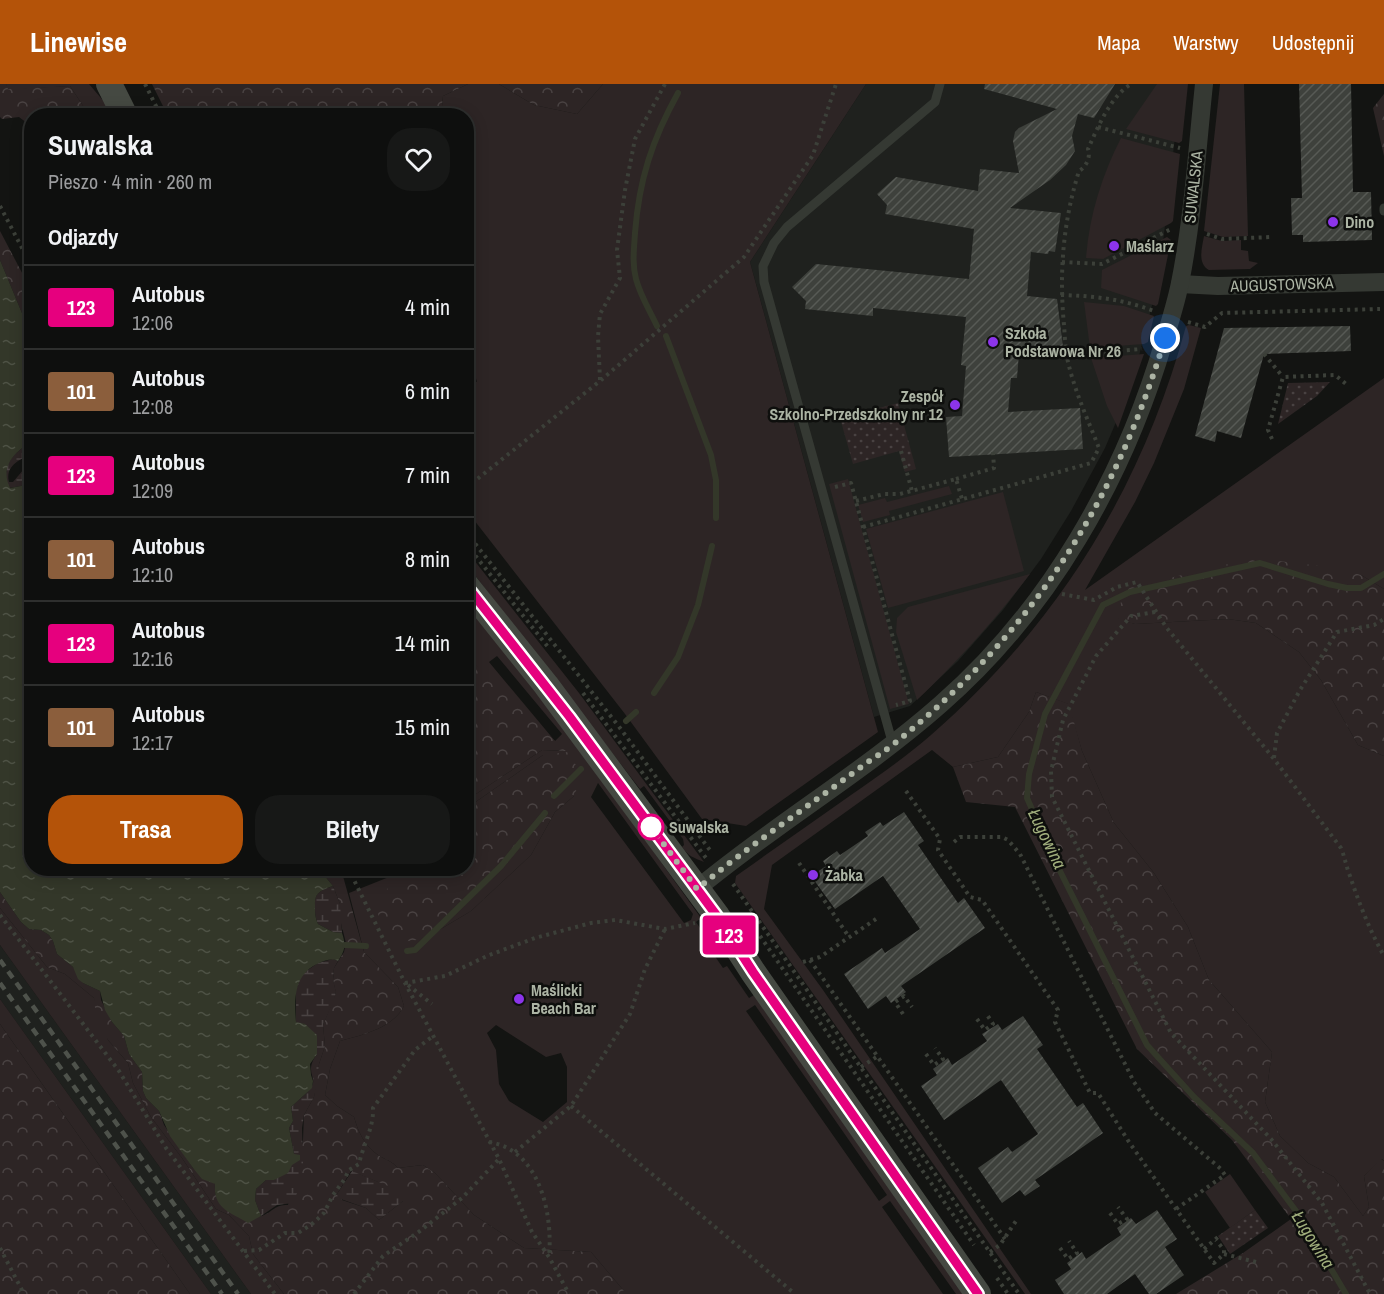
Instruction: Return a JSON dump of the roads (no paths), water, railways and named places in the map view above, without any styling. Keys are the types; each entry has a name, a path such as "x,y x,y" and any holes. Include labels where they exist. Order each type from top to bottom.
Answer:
{"street":[{"path":"109,84 121,108"},
{"name":"SUWALSKA","path":"697,889 893,745 943,702 991,654 1062,564 1100,501 1124,453 1177,318 1204,84"},
{"name":"AUGUSTOWSKA","path":"1180,284 1218,286 1384,282"},
{"path":"474,595 559,703 697,889 978,1294"}],"lane":[{"path":"893,745 764,282 763,266 774,243 787,227 935,102 940,84"}],"water":[{"path":"0,260 24,318 24,448 10,461 7,481 10,488 24,483 24,876 325,876 333,886 317,894 315,915 318,924 333,932 342,933 343,951 338,961 322,962 305,973 297,988 295,1004 296,1022 305,1024 317,1035 317,1054 310,1064 312,1088 291,1107 293,1121 289,1128 294,1154 300,1155 300,1160 292,1165 288,1173 274,1180 266,1180 256,1189 255,1200 261,1216 248,1223 224,1209 217,1199 215,1184 202,1179 193,1168 170,1136 159,1111 146,1098 143,1091 142,1072 129,1054 124,1036 105,1010 100,991 78,979 73,967 57,954 49,935 41,930 29,929 21,922 0,892"}],"waterway":[{"path":"657,326 636,279 635,233 640,195 648,161 661,127 678,93"},
{"path":"666,336 711,455 716,480 716,518"},
{"path":"654,693 678,657 698,605 712,546"},
{"name":"Ługowina","path":"1346,1294 1299,1215 1253,1153 1194,1097 1147,1045 1056,863 1027,798 1029,774 1045,714 1103,605 1130,592 1260,563 1347,588 1361,588 1384,574"},
{"path":"626,721 636,712"},
{"path":"554,796 581,769"},
{"path":"407,951 415,950 501,866 545,813"},
{"path":"345,945 366,946"}],"railway":[{"path":"0,960 238,1294"},
{"path":"0,983 222,1294"}],"place":[{"name":"Dino","path":"1333,222"},
{"name":"Maślarz","path":"1114,246"},
{"name":"Szkoła Podstawowa Nr 26","path":"993,342"},
{"name":"Zespół Szkolno-Przedszkolny nr 12","path":"955,405"},
{"name":"Suwalska","path":"651,827"},
{"name":"Żabka","path":"813,875"},
{"name":"Maślicki Beach Bar","path":"519,999"}]}
